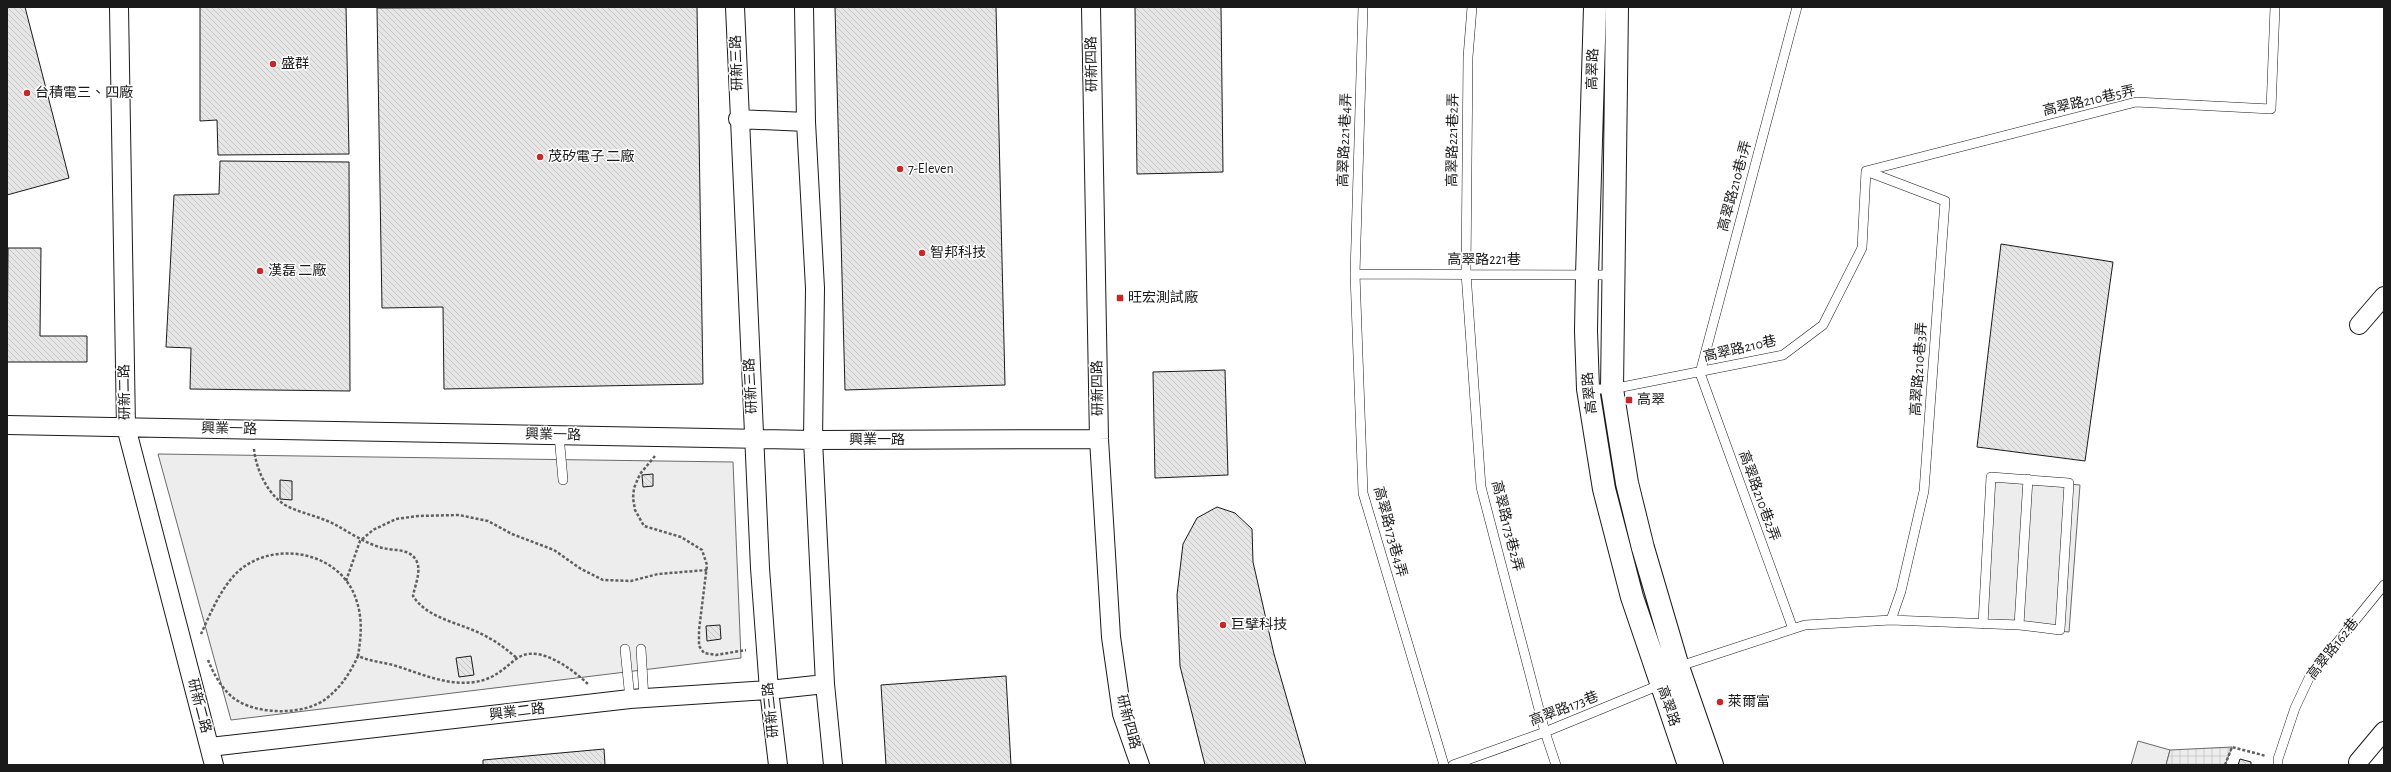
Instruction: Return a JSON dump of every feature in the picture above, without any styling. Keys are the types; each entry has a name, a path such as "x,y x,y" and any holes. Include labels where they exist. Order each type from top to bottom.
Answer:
{"street":[{"name":"研新二路","path":"119,7 126,427 214,765"},
{"name":"研新三路","path":"735,7 738,119 754,439 769,690 778,765"},
{"path":"804,7 806,122 816,288 814,440 826,684 832,765"},
{"name":"研新四路","path":"1091,7 1100,439 1111,637 1122,714 1140,765"},
{"name":"高翠路","path":"1595,7 1586,275 1588,389 1604,489 1632,597 1689,765"},
{"name":"高翠路","path":"1617,7 1612,390 1628,483 1678,667 1712,765"},
{"path":"738,119 806,122"},
{"path":"2359,325 2384,296"},
{"name":"興業一路","path":"7,425 814,440 1100,439"},
{"name":"興業二路","path":"210,747 637,699 769,690 826,684"},
{"path":"2358,762 2384,731"}],"lane":[{"name":"高翠路221巷4弄","path":"1355,274 1363,7"},
{"name":"高翠路221巷2弄","path":"1466,273 1468,57 1472,7"},
{"name":"高翠路210巷1弄","path":"1700,372 1797,7"},
{"name":"高翠路210巷5弄","path":"1866,171 2136,102 2271,109 2275,7"},
{"name":"高翠路210巷","path":"1588,389 1612,390 1784,355 1823,325 1862,248 1866,171"},
{"name":"高翠路210巷3弄","path":"1866,171 1945,201 1924,491 1902,591 1891,620"},
{"name":"高翠路221巷","path":"1355,274 1466,273 1613,275"},
{"name":"高翠路173巷2弄","path":"1466,273 1481,487 1545,732 1556,765"},
{"name":"高翠路173巷4弄","path":"1355,274 1363,493 1444,765"},
{"name":"高翠路210巷2弄","path":"1700,372 1793,629"},
{"path":"559,435 563,480"},
{"path":"1678,667 1805,625 1891,620 1983,624 2019,625 2060,630 2069,483 1991,476 1983,624"},
{"path":"2019,625 2028,479"},
{"name":"高翠路162巷","path":"2278,762 2295,708 2310,676 2384,585"},
{"path":"637,699 641,648"},
{"path":"625,649 637,699"},
{"name":"高翠路173巷","path":"1453,765 1545,732 1661,686 1678,667"}],"path":[{"path":"254,448 255,462 276,498 289,508 333,524 383,548 398,549 416,560 419,569 414,596 419,604 436,615 488,637 517,658"},
{"path":"655,452 655,456 640,474 634,488 633,498 635,510 644,526 681,537 702,550 707,570 699,630 699,646 704,653 716,655 746,650"},
{"path":"346,581 362,539 373,530 396,520 418,516 460,515 488,521 512,534 554,550 581,569 603,580 631,581 658,574 707,570"},
{"path":"201,634 228,584 244,566 263,555 277,552 298,552 323,561 346,581 356,598 361,618 361,638 358,656 348,675 326,699 310,706 290,710 269,710 238,701 220,682 208,659"},
{"path":"358,656 370,661 402,668 435,680 454,682 474,682 493,678 517,658 525,655 551,658 573,670 588,685"},
{"path":"2225,765 2232,747 2278,762"}],"shaded area":[{"path":"158,454 733,462 741,658 231,720"},
{"path":"1991,477 2080,485 2069,632 1983,624"},
{"path":"2138,741 2170,750 2166,765 2131,765"},
{"path":"2232,747 2225,765 2166,765 2170,750"}],"building":[{"name":"台積電三、四廠","path":"7,7 25,7 69,178 7,195"},
{"name":"盛群","path":"200,7 346,7 349,154 218,155 217,120 200,121"},
{"name":"茂矽電子 二廠","path":"697,7 703,384 444,389 443,307 382,308 377,8"},
{"name":"智邦科技","path":"835,7 996,7 1005,385 845,390"},
{"path":"1135,7 1221,7 1223,172 1137,174"},
{"name":"漢磊 二廠","path":"220,161 349,162 350,391 190,389 191,348 166,347 174,195 219,194"},
{"path":"2001,244 2113,262 2085,461 1977,447"},
{"path":"8,248 41,248 40,336 87,336 87,362 7,362"},
{"path":"1225,370 1228,475 1155,478 1153,372"},
{"path":"653,474 653,486 643,487 642,475"},
{"path":"280,480 292,481 292,500 280,499"},
{"name":"巨擘科技","path":"1217,507 1235,513 1252,529 1253,562 1274,654 1306,765 1205,765 1180,666 1177,595 1183,544 1197,518"},
{"path":"720,625 721,639 707,641 706,626"},
{"path":"471,656 474,675 459,677 456,658"},
{"path":"1006,676 1011,765 886,765 881,685"},
{"path":"604,749 605,765 483,765 483,760"},
{"path":"2240,759 2251,762 2251,765 2238,765"}],"place":[{"name":"盛群","path":"273,64"},
{"name":"台積電三、四廠","path":"27,93"},
{"name":"茂矽電子 二廠","path":"540,157"},
{"name":"7-Eleven","path":"900,169"},
{"name":"智邦科技","path":"922,253"},
{"name":"漢磊 二廠","path":"260,271"},
{"name":"旺宏測試廠","path":"1120,298"},
{"name":"高翠","path":"1629,400"},
{"name":"巨擘科技","path":"1223,625"},
{"name":"萊爾富","path":"1720,702"}]}
